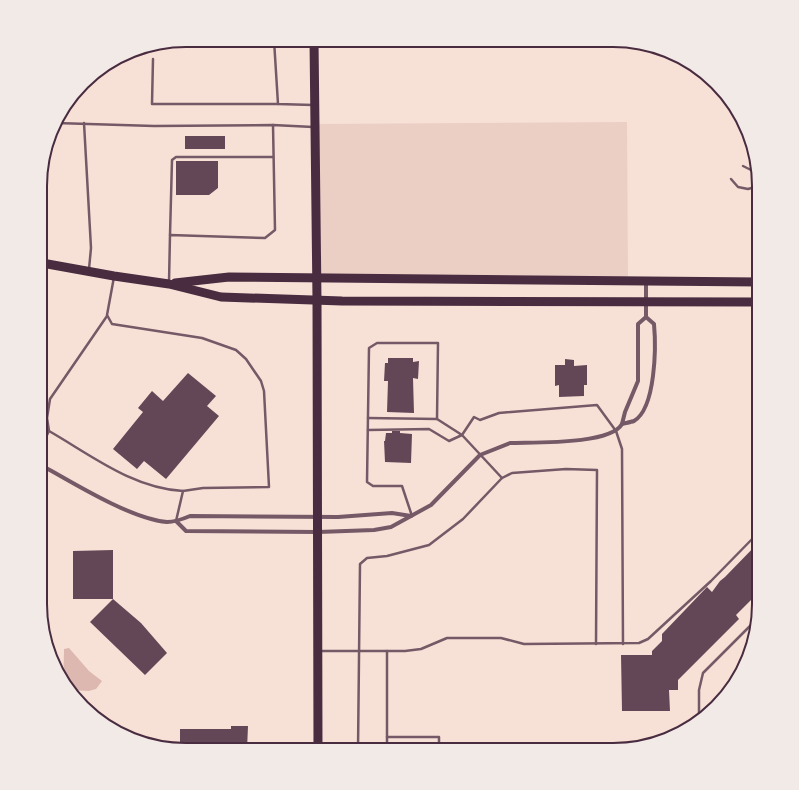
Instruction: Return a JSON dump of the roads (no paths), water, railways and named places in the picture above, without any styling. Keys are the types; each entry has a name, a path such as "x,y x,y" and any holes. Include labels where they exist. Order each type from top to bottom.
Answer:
{"main road":[{"path":"314,47 317,278 318,743"},
{"path":"47,264 88,272 170,284 221,297 317,300 752,302"},
{"path":"170,284 229,277 752,282"}],"street":[{"path":"176,521 186,531 318,532 374,530 391,527 430,505 480,456 510,443 584,440 597,438 616,431 622,424 625,412 638,381 638,324 646,317 646,281"},
{"path":"622,424 635,420 643,409 653,387 654,324 646,317"},
{"path":"47,468 123,508 156,520 176,521 190,516 318,517 392,514 412,516"}],"lane":[{"path":"274,47 278,104"},
{"path":"153,59 152,104 315,105"},
{"path":"63,123 154,126 272,125 315,127"},
{"path":"84,123 91,248 88,272"},
{"path":"170,235 265,238 275,230 272,125"},
{"path":"170,284 172,160 176,157 273,157"},
{"path":"744,166 751,169"},
{"path":"731,179 738,187 748,189 752,188"},
{"path":"47,435 49,431 47,418 50,399 108,315 114,276"},
{"path":"49,431 123,475 159,487 183,491 203,488 269,487 266,400 260,381 246,358 236,350 202,338 116,326 112,324 108,315"},
{"path":"412,516 402,486 373,486 368,482 369,348 377,343 438,343 436,419"},
{"path":"368,430 429,429 450,441 462,435 474,416 480,420 499,413 597,405 616,431 622,449 623,644"},
{"path":"368,418 436,419 462,435 480,456 495,468 502,478"},
{"path":"358,743 360,564 367,558 387,556 430,545 463,518 502,478 512,473 536,470 597,470 596,644"},
{"path":"176,521 183,491"},
{"path":"318,651 387,651 421,649 447,638 501,638 524,644 639,643 648,639 711,581 752,539"},
{"path":"699,713 699,690 703,673 750,626"},
{"path":"387,651 387,743"},
{"path":"387,737 439,737 439,743"}]}
